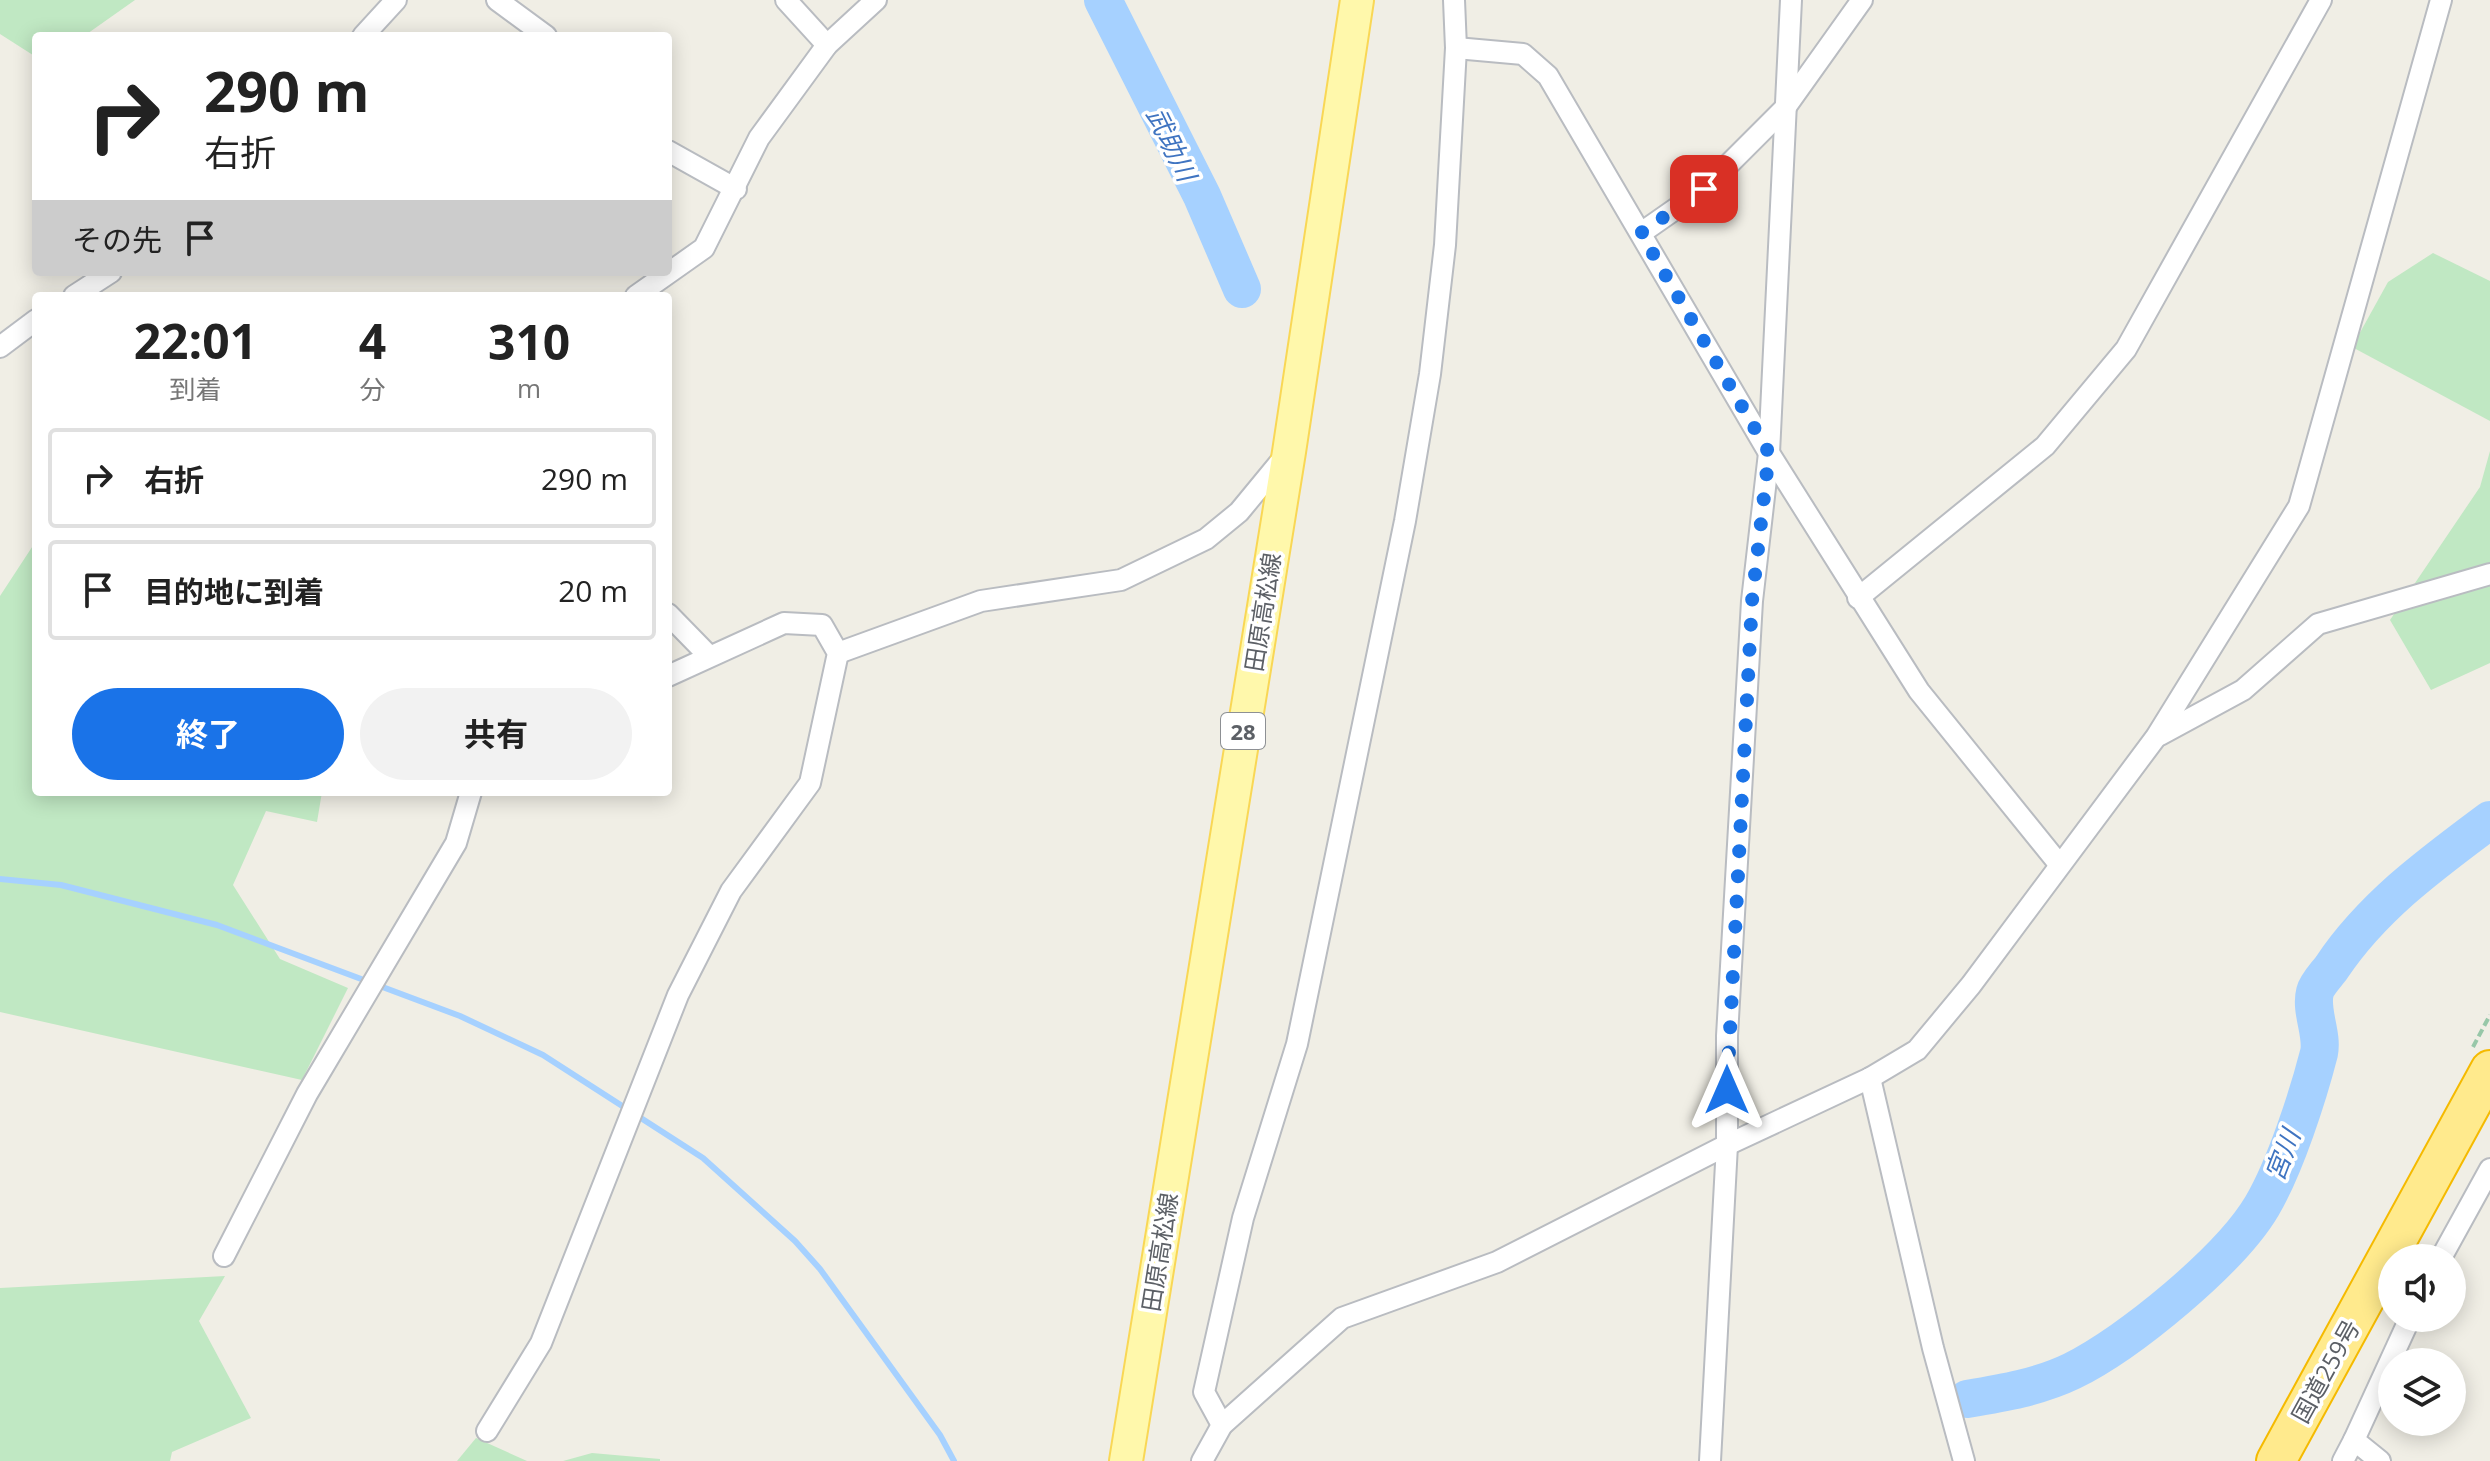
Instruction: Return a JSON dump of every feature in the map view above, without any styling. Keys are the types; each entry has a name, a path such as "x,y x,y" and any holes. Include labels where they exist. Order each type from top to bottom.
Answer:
{"highway":[{"name":"国道259号","path":"2276,1461 2490,1070"}],"main road":[{"name":"田原高松線","path":"1126,1461 1289,452 1357,0"}],"street":[{"path":"367,32 396,0"},
{"path":"497,0 541,32"},
{"path":"786,0 827,45"},
{"path":"672,271 704,248 759,138 827,45 876,0"},
{"path":"1222,1425 1204,1392 1243,1218 1297,1044 1405,521 1430,374 1445,245 1456,48 1454,0"},
{"path":"1710,1461 1727,1145 1727,1036 1752,601 1769,453 1791,0"},
{"path":"1641,233 1704,189 1785,108 1862,0"},
{"path":"1858,598 2045,446 2126,349 2321,0"},
{"path":"1202,1461 1222,1425 1342,1318 1497,1262 1727,1145 1870,1078 1917,1050 1971,985 2156,737 2299,506 2441,0"},
{"path":"1456,48 1523,54 1548,76 1769,453 1858,598 1919,691 2059,864"},
{"path":"672,153 736,189"},
{"path":"80,292 105,276"},
{"path":"642,292 664,276"},
{"path":"0,347 32,323"},
{"path":"838,653 981,601 1121,580 1206,539 1239,512 1289,452"},
{"path":"2156,737 2243,690 2318,624 2490,574"},
{"path":"672,618 708,655"},
{"path":"487,1431 541,1343 678,995 731,891 810,783 838,653 822,625 784,623 672,674"},
{"path":"224,1256 307,1094 456,843 470,796"},
{"path":"1870,1078 1933,1348 1964,1461"},
{"path":"2449,1244 2490,1169"},
{"path":"2343,1461 2404,1332"},
{"path":"2354,1440 2380,1461"}],"green space":[{"path":"0,0 135,0 90,32 32,32 32,54 0,34"},
{"path":"2433,253 2490,281 2490,421 2352,347 2388,282"},
{"path":"2490,451 2490,663 2431,690 2390,620 2480,487"},
{"path":"32,547 32,796 321,796 317,822 266,811 233,885 280,959 348,988 302,1080 0,1012 0,596"},
{"path":"225,1276 199,1321 251,1418 172,1452 170,1461 0,1461 0,1288"},
{"path":"476,1438 527,1461 457,1461"},
{"path":"592,1453 660,1459 660,1461 563,1461"}],"waterway":[{"name":"武助川","path":"1103,0 1202,196 1242,289"},
{"name":"宮川","path":"1967,1399 2047,1381 2095,1358 2149,1321 2227,1251 2262,1206 2295,1131 2319,1053 2314,999 2318,986 2348,945 2384,905 2490,820"},
{"path":"0,879 61,885 217,925 460,1016 543,1055 703,1158 795,1241 820,1269 940,1435 954,1461"}],"route":[{"path":"1704,189 1641,233 1769,453 1752,601 1727,1036 1727,1090"}]}
